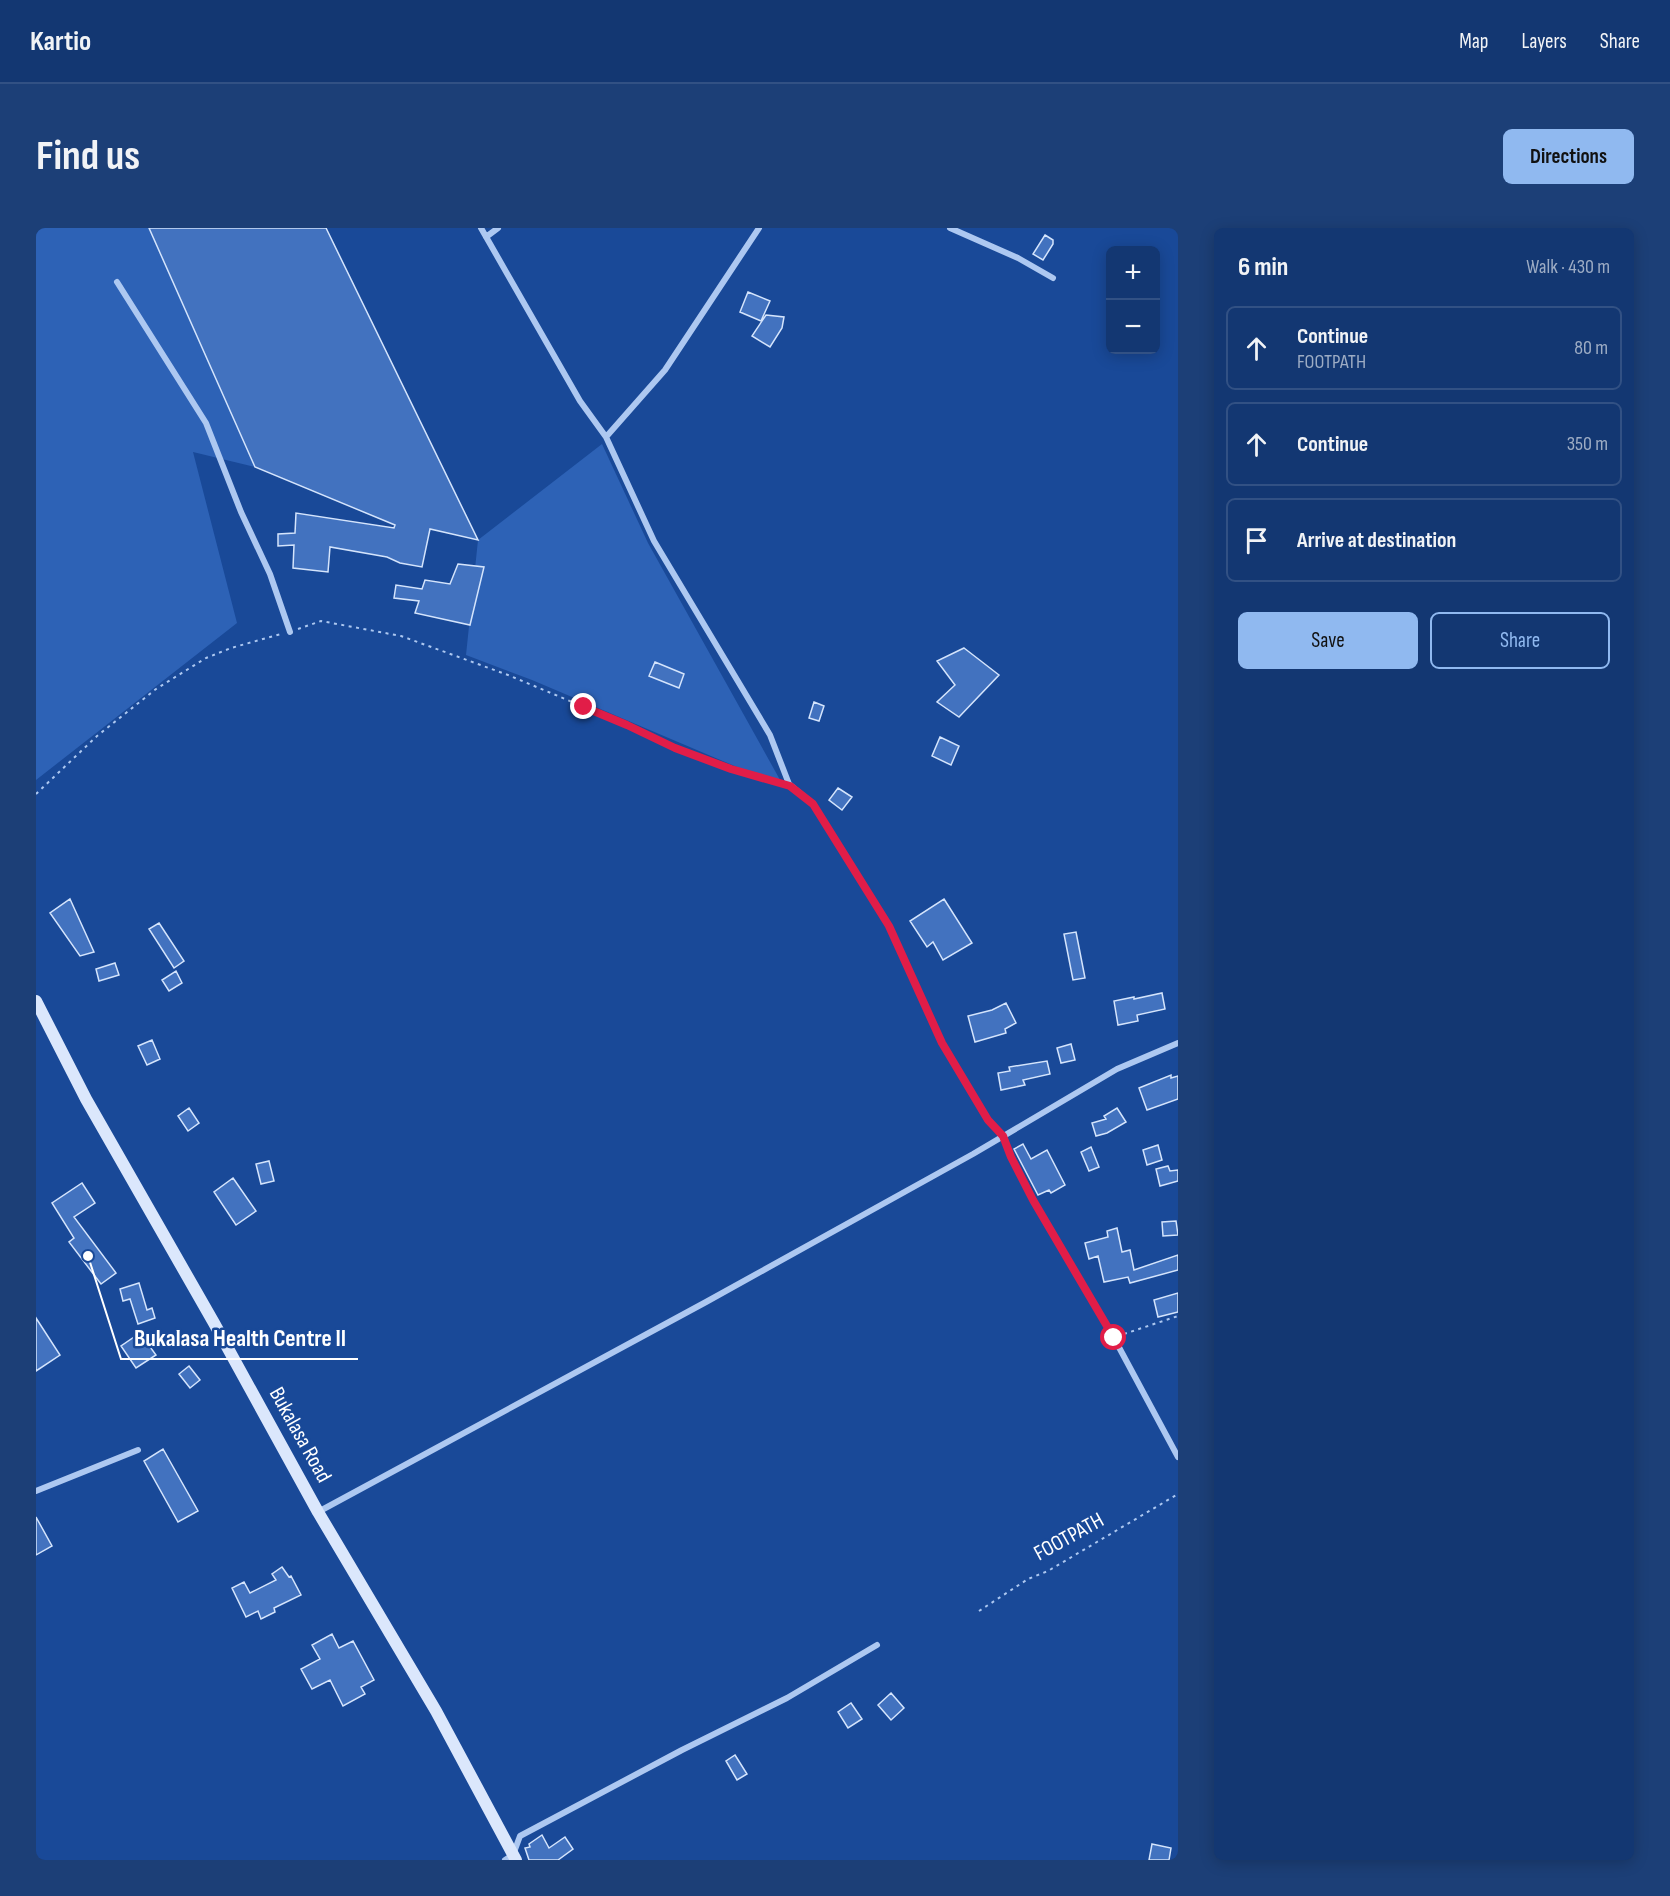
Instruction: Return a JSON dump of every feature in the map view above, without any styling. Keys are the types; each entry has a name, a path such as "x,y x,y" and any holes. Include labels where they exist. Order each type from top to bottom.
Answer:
{"street":[{"path":"481,228 580,401 606,437 654,541 770,735 790,786 813,804 889,926 942,1043 988,1120 1003,1136 1033,1200 1114,1338 1178,1457"},
{"path":"486,237 498,228"},
{"path":"606,437 664,370 759,228"},
{"path":"950,228 1018,258 1053,278"},
{"path":"117,282 206,423 241,512 270,574 290,632"},
{"name":"Bukalasa Road","path":"36,1001 86,1099 214,1323 318,1512 436,1711 511,1858"},
{"path":"318,1512 706,1302 973,1154 1118,1069 1178,1043"},
{"path":"36,1491 138,1450"},
{"path":"511,1858 520,1836 682,1750 787,1698 877,1645"}],"path":[{"path":"36,794 97,736 156,689 206,658 231,648 321,621 401,636 508,675 627,725 675,748 731,769 790,786"},
{"path":"1114,1338 1178,1316"},
{"name":"FOOTPATH","path":"979,1611 1029,1579 1048,1571 1178,1494"}],"shaded area":[{"path":"36,228 149,228 255,467 193,452 237,623 36,780"},
{"path":"602,444 648,543 784,787 532,680 466,655 478,540"}],"building":[{"path":"149,228 326,228 478,540 430,529 422,567 400,563 387,557 330,547 328,572 293,568 294,545 278,546 278,534 295,533 296,513 394,528 395,525 255,467"},
{"path":"1045,235 1053,240 1053,244 1043,260 1033,254"},
{"path":"748,292 770,301 761,321 740,312"},
{"path":"766,315 784,317 782,328 770,347 752,336"},
{"path":"458,564 484,567 470,625 415,613 419,601 394,598 396,585 422,589 425,580 450,584"},
{"path":"964,648 999,675 959,717 937,702 955,685 937,661"},
{"path":"655,662 684,674 679,688 649,676"},
{"path":"814,702 824,706 819,721 809,718"},
{"path":"940,737 959,746 951,765 932,756"},
{"path":"838,788 852,797 842,810 829,800"},
{"path":"70,899 94,952 80,956 50,913"},
{"path":"944,899 972,943 943,960 933,942 927,947 910,921"},
{"path":"159,923 184,961 174,968 149,929"},
{"path":"1076,932 1085,978 1073,980 1064,934"},
{"path":"115,963 119,975 99,981 96,969"},
{"path":"176,971 182,983 169,991 162,980"},
{"path":"1162,993 1165,1009 1137,1015 1138,1021 1118,1025 1114,1001"},
{"path":"1006,1003 1016,1023 1005,1029 1006,1033 975,1042 968,1016 992,1010"},
{"path":"152,1040 160,1059 147,1065 138,1046"},
{"path":"1071,1044 1075,1060 1061,1063 1057,1048"},
{"path":"1047,1061 1050,1074 1023,1080 1025,1085 1001,1090 998,1073 1010,1071 1009,1067"},
{"path":"1171,1075 1171,1078 1178,1076 1178,1099 1147,1110 1139,1088"},
{"path":"189,1108 199,1123 188,1131 178,1116"},
{"path":"1117,1108 1126,1122 1107,1133 1096,1136 1092,1123 1106,1119 1104,1116"},
{"path":"1023,1144 1031,1159 1047,1150 1065,1185 1051,1193 1049,1190 1038,1195 1014,1149"},
{"path":"1158,1145 1162,1160 1147,1165 1143,1150"},
{"path":"1091,1147 1099,1167 1089,1171 1081,1152"},
{"path":"269,1161 274,1181 261,1184 256,1164"},
{"path":"1168,1166 1170,1171 1178,1170 1178,1181 1160,1186 1156,1169"},
{"path":"233,1178 256,1211 236,1225 214,1192"},
{"path":"82,1183 95,1203 74,1217 116,1273 101,1284 69,1242 74,1238 52,1203"},
{"path":"1176,1221 1178,1235 1163,1236 1162,1222"},
{"path":"1117,1228 1122,1252 1130,1250 1134,1270 1178,1255 1178,1270 1130,1283 1128,1277 1104,1282 1098,1256 1089,1259 1085,1243 1108,1237 1107,1231"},
{"path":"139,1283 147,1310 152,1308 155,1318 138,1324 130,1299 123,1301 120,1289"},
{"path":"1178,1293 1178,1312 1158,1317 1154,1300"},
{"path":"36,1318 60,1355 36,1371"},
{"path":"140,1333 156,1355 136,1368 121,1346"},
{"path":"189,1366 200,1380 190,1388 179,1374"},
{"path":"163,1449 198,1511 178,1522 144,1461"},
{"path":"36,1517 52,1546 36,1555"},
{"path":"282,1567 289,1577 291,1576 301,1595 274,1608 275,1612 261,1619 258,1611 246,1617 232,1588 244,1582 250,1593 276,1580 272,1574"},
{"path":"332,1634 339,1648 353,1641 374,1680 361,1687 365,1694 343,1706 330,1680 312,1689 301,1669 320,1659 312,1645"},
{"path":"891,1693 904,1708 891,1720 878,1705"},
{"path":"851,1703 862,1719 848,1728 838,1712"},
{"path":"735,1755 747,1774 737,1780 726,1761"},
{"path":"542,1835 549,1848 565,1837 573,1849 558,1860 529,1860 525,1848 530,1847 529,1844"},
{"path":"1152,1844 1171,1848 1169,1860 1149,1860"}],"place":[{"name":"Bukalasa Health Centre II","path":"88,1256"}],"route":[{"path":"584,707 675,748 731,769 790,786 813,804 889,926 942,1043 988,1120 1003,1136 1033,1200 1114,1338"}]}
